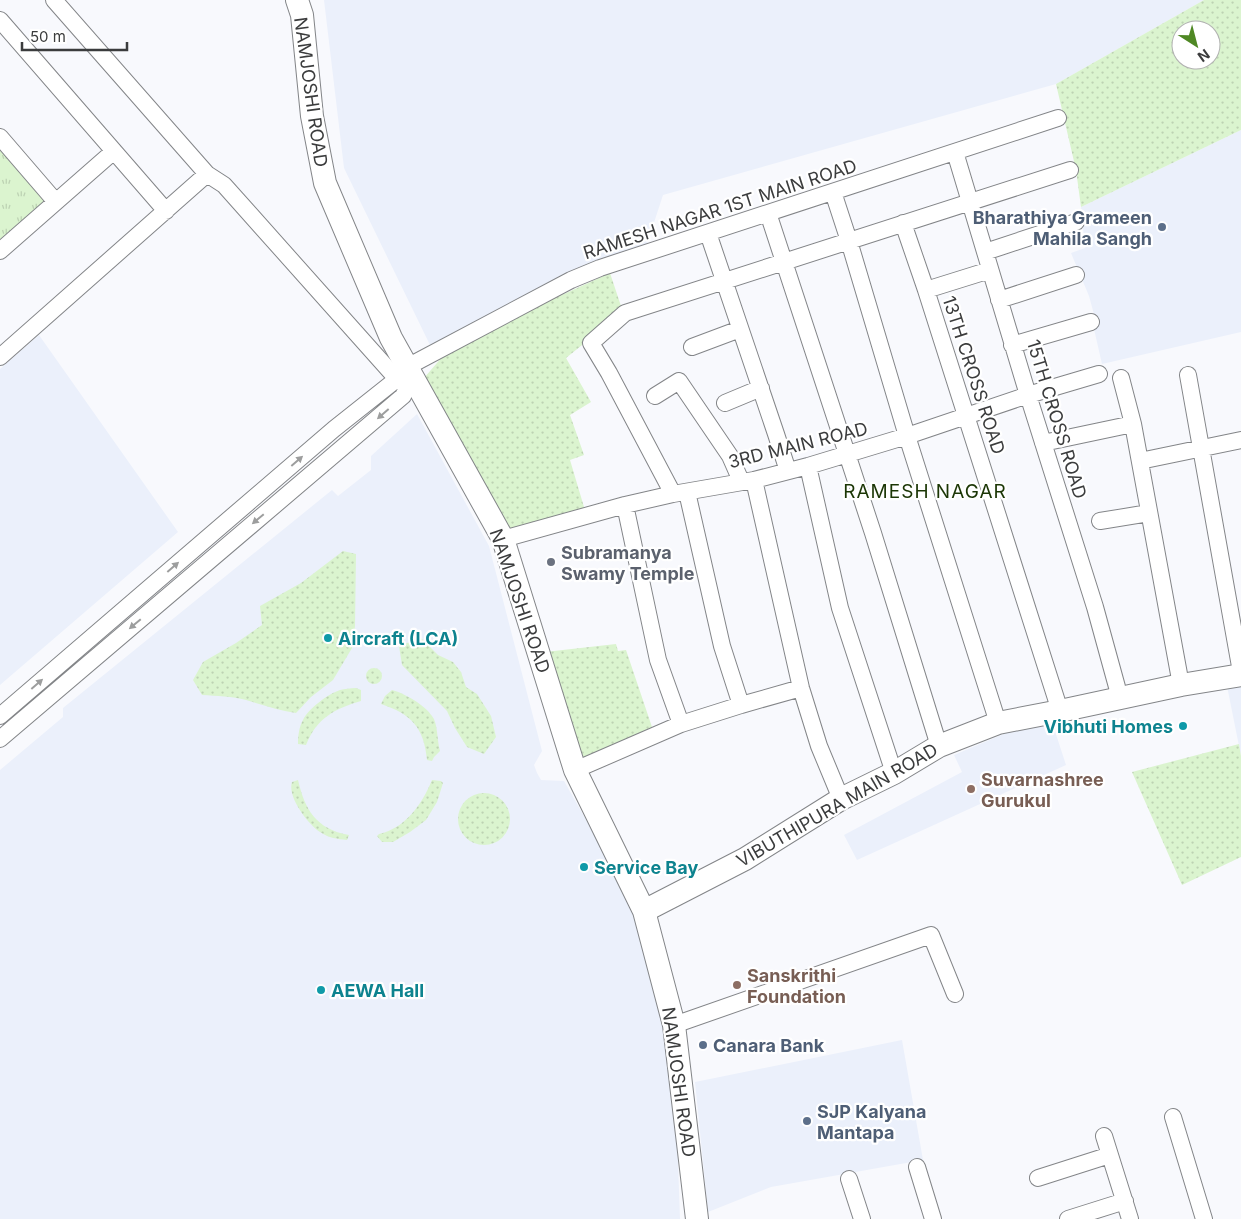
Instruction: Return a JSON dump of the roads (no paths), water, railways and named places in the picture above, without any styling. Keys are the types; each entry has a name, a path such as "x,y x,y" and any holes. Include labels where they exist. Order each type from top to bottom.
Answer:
{"main road":[{"name":"NAMJOSHI ROAD","path":"297,0 302,15 312,116 325,183 406,374 503,539 575,770 644,910 674,1025 697,1219"},
{"name":"VIBUTHIPURA MAIN ROAD","path":"644,910 744,859 841,799 894,773 939,746 998,722 1241,674"}],"street":[{"path":"0,739 403,396 406,374 224,185 207,174 54,0"},
{"path":"1,23 166,211"},
{"name":"RAMESH NAGAR 1ST MAIN ROAD","path":"0,716 334,429 406,374 571,280 600,268 1058,118"},
{"path":"0,137 56,202"},
{"path":"0,251 114,151"},
{"name":"15TH CROSS ROAD","path":"955,152 1012,345 1095,607 1117,687 1118,698"},
{"path":"742,705 722,646 680,493 591,343 625,313 1070,170"},
{"path":"0,357 207,174"},
{"path":"833,192 850,240 907,436 998,722"},
{"path":"768,213 847,454 939,746"},
{"path":"985,252 1076,222"},
{"name":"13TH CROSS ROAD","path":"903,223 1060,711"},
{"path":"708,233 788,471"},
{"path":"926,290 990,270"},
{"path":"999,300 1076,275"},
{"path":"1012,345 1091,322"},
{"path":"692,348 740,329"},
{"name":"3RD MAIN ROAD","path":"503,539 625,505 747,481 808,466 1099,374"},
{"path":"1188,374 1241,674"},
{"path":"1121,378 1133,424 1182,685"},
{"path":"654,396 679,381 747,481 801,688 819,746 841,799"},
{"path":"725,403 761,388"},
{"path":"1043,443 1133,424"},
{"path":"1140,461 1241,440"},
{"path":"808,466 840,608 894,773"},
{"path":"625,505 658,660 681,724"},
{"path":"1100,521 1150,513"},
{"path":"575,770 681,724 801,688"},
{"path":"674,1025 932,934 954,994"},
{"path":"1173,1117 1204,1219"},
{"path":"1104,1136 1130,1219"},
{"path":"1038,1178 1110,1155"},
{"path":"917,1167 934,1219"},
{"path":"849,1179 862,1219"},
{"path":"1068,1219 1124,1201"}],"place":[{"name":"Bharathiya Grameen Mahila Sangh","path":"1162,227"},
{"name":"Subramanya Swamy Temple","path":"551,562"},
{"name":"Aircraft (LCA)","path":"328,638"},
{"name":"Vibhuti Homes","path":"1183,726"},
{"name":"Suvarnashree Gurukul","path":"971,789"},
{"name":"Service Bay","path":"584,867"},
{"name":"Sanskrithi Foundation","path":"737,985"},
{"name":"AEWA Hall","path":"321,990"},
{"name":"Canara Bank","path":"703,1045"},
{"name":"SJP Kalyana Mantapa","path":"807,1121"}],"district":[{"name":"RAMESH NAGAR","path":"925,491"}]}
